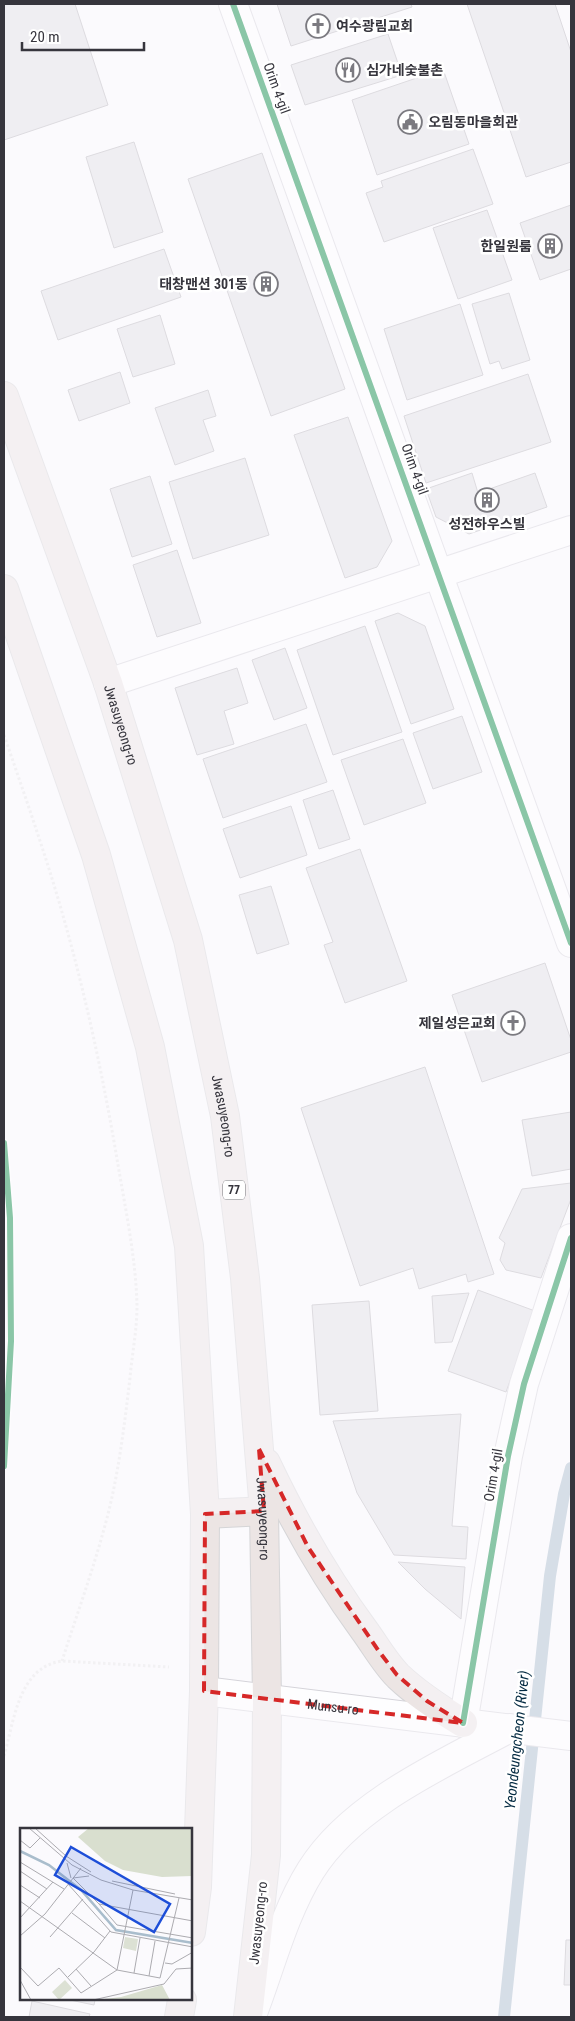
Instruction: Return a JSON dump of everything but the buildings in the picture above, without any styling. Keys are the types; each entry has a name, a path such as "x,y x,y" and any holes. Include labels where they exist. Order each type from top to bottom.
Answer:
{"main road":[{"name":"Jwasuyeong-ro","path":"4,396 108,683 188,940 225,1116 245,1278 264,1511 267,1699 266,1855 248,2017"},
{"path":"4,589 96,855 150,1047 188,1246 205,1514 204,1680 197,1888 192,1925"},
{"path":"259,1449 308,1547 332,1585 378,1650 397,1675 427,1701 463,1723"},
{"path":"205,1514 264,1511"},
{"path":"179,2017 182,2001"}],"street":[{"name":"Orim 4-gil","path":"233,4 571,944"},
{"path":"108,683 571,530"},
{"name":"Orim 4-gil","path":"463,1723 508,1456 518,1411 527,1375 571,1238"},
{"name":"Munsu-ro","path":"204,1680 267,1699 571,1736"},
{"path":"252,2017 296,1898 312,1868 334,1840 354,1822 395,1792 510,1728"}],"path":[{"path":"4,735 67,930 87,1010 107,1100 122,1187 137,1308 126,1411 105,1527 62,1661"},
{"path":"4,1756 21,1696 28,1680 46,1665 62,1661 204,1680"}],"highlighted area":[{"path":"259,1449 308,1547 378,1650 397,1675 427,1701 463,1723 204,1691 205,1514 264,1511"}],"waterway":[{"name":"Yeondeungcheon (River)","path":"504,2017 550,1576 564,1494 571,1468"}],"cycle path":[{"path":"233,4 571,943"},
{"path":"4,1143 10,1218 11,1341 4,1466"},
{"path":"463,1723 508,1456 524,1384 571,1238"}],"place":[{"name":"여수광림교회","path":"318,26"},
{"name":"심가네숯불촌","path":"348,70"},
{"name":"오림동마을회관","path":"410,122"},
{"name":"한일원룸","path":"550,246"},
{"name":"태창맨션 301동","path":"266,284"},
{"name":"성전하우스빌","path":"487,500"},
{"name":"제일성은교회","path":"513,1023"}]}
